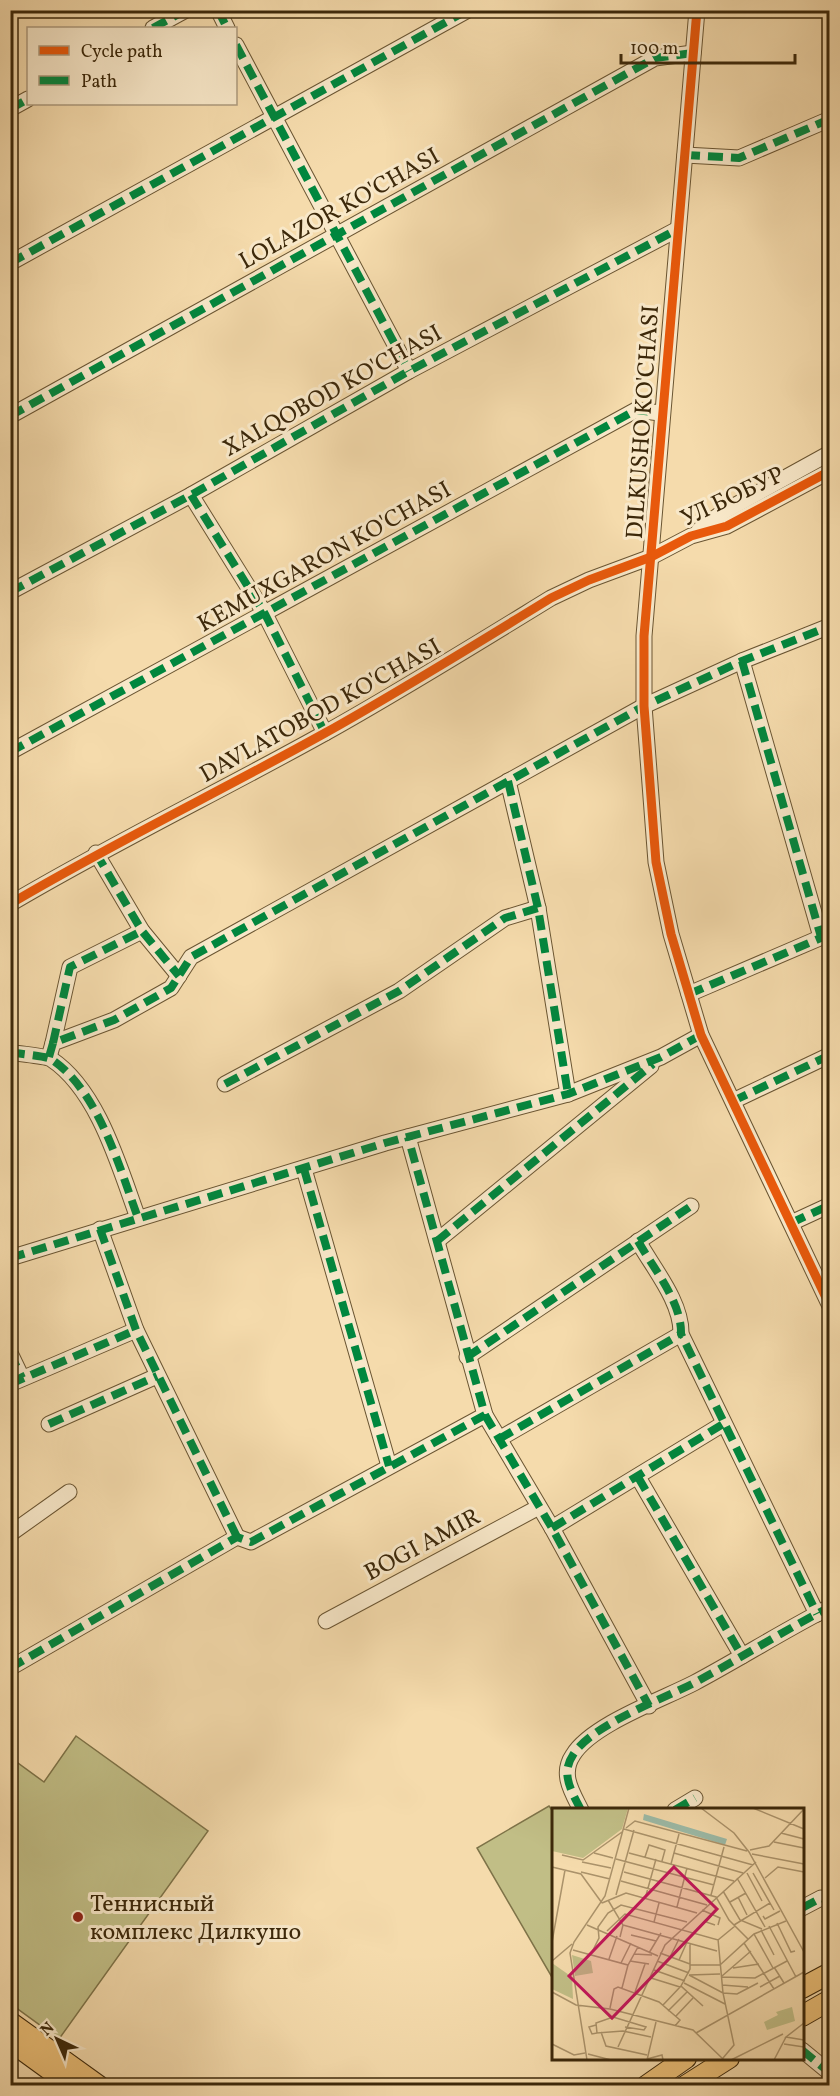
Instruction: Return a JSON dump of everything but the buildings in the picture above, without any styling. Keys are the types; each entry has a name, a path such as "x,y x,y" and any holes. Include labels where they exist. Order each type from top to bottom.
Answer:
{"main road":[{"path":"804,1987 830,1973"},
{"path":"804,2015 830,2000"},
{"path":"10,2022 99,2085"},
{"path":"10,2041 72,2085"},
{"path":"646,2085 683,2060"},
{"path":"686,2085 726,2060"}],"street":[{"path":"155,27 186,10"},
{"path":"218,10 226,27"},
{"path":"10,263 468,10"},
{"name":"DILKUSHO KO'CHASI","path":"696,10 685,154 660,413 644,636 644,706 656,862 671,934 701,1035 830,1306"},
{"path":"237,47 409,370"},
{"name":"LOLAZOR KO'CHASI","path":"10,416 656,58 693,53"},
{"path":"10,109 27,100"},
{"path":"685,154 740,158 830,118"},
{"name":"XALQOBOD KO'CHASI","path":"12,589 191,495 409,370 678,229"},
{"name":"KEMUXGARON KO'CHASI","path":"10,752 636,410 660,413"},
{"path":"691,536 723,512 830,453"},
{"name":"УЛ БОБУР","path":"651,557 691,536 727,526 830,471"},
{"path":"191,495 266,614 325,733"},
{"name":"DAVLATOBOD KO'CHASI","path":"10,904 96,853 153,827 325,733 551,598 589,580 651,557"},
{"path":"10,1052 51,1050 114,1020 171,988 191,957 507,781 644,706 742,661 830,626"},
{"path":"688,994 825,936 742,661"},
{"path":"507,781 538,908 568,1094"},
{"path":"96,853 142,931 179,976"},
{"path":"225,1084 399,991 505,918 538,908"},
{"path":"51,1050 70,967 142,931"},
{"path":"10,1258 408,1137 568,1094 661,1057 701,1035"},
{"path":"51,1050 81,1086 113,1149 138,1218"},
{"path":"733,1101 830,1055"},
{"path":"437,1241 661,1057"},
{"path":"408,1137 467,1357 485,1415 552,1528 649,1706"},
{"path":"304,1169 390,1466"},
{"path":"791,1223 830,1204"},
{"path":"467,1357 691,1206"},
{"path":"100,1229 136,1330 237,1537 251,1542 485,1415"},
{"path":"580,1808 571,1790 566,1773 571,1756 588,1738 823,1611 723,1424 681,1334 681,1323 674,1304 638,1241"},
{"path":"10,1353 16,1381 136,1330"},
{"path":"499,1439 681,1334"},
{"path":"49,1424 157,1376"},
{"path":"552,1528 723,1424"},
{"path":"638,1477 742,1656"},
{"path":"10,1534 69,1492"},
{"path":"326,1621 539,1507"},
{"path":"10,1668 237,1537"},
{"path":"677,1808 696,1798"},
{"path":"804,1907 821,1898 830,1901"},
{"path":"804,2052 830,2073"}],"shaded area":[{"name":"Теннисный комплекс Дилкушо","path":"76,1736 208,1831 59,2039 11,2004 11,1758 44,1782"},
{"path":"549,1806 552,1810 552,1977 477,1848"}],"marked path":[{"path":"155,27 186,10"},
{"path":"218,10 226,27"},
{"path":"10,263 468,10"},
{"path":"237,47 409,371"},
{"path":"10,416 655,58 693,53"},
{"path":"10,109 27,100"},
{"path":"685,155 739,158 830,119"},
{"path":"10,592 191,495 409,371 678,229"},
{"path":"10,752 636,410 660,413"},
{"path":"191,495 265,614 325,733"},
{"path":"49,1057 53,1043 114,1020 171,988 191,957 644,706 742,661 830,626"},
{"path":"742,661 821,937"},
{"path":"508,781 538,908 568,1094"},
{"path":"96,853 142,931 179,976"},
{"path":"225,1084 399,991 505,918 538,908"},
{"path":"53,1043 70,967 142,931"},
{"path":"689,994 830,934"},
{"path":"10,1258 385,1143 568,1094 661,1057 701,1035"},
{"path":"10,1052 51,1059 82,1090 94,1109 115,1153 138,1218"},
{"path":"733,1101 830,1055"},
{"path":"437,1241 653,1064"},
{"path":"10,1668 237,1537 251,1542 485,1415 408,1137"},
{"path":"304,1169 389,1466"},
{"path":"791,1223 830,1205"},
{"path":"467,1357 691,1206"},
{"path":"100,1229 136,1330 237,1537"},
{"path":"638,1241 672,1298 677,1310 681,1334 817,1614"},
{"path":"10,1384 136,1330"},
{"path":"499,1439 681,1334"},
{"path":"10,1353 22,1378"},
{"path":"49,1424 157,1376"},
{"path":"485,1415 552,1528 649,1706"},
{"path":"552,1528 723,1424"},
{"path":"638,1477 742,1656"},
{"path":"580,1808 567,1776 569,1762 582,1744 595,1733 628,1714 694,1683 830,1607"},
{"path":"678,1808 695,1798"},
{"path":"804,1907 821,1898 830,1901"},
{"path":"804,2052 830,2073"}],"cycle path":[{"path":"697,10 644,636 644,706 656,862 671,934 701,1035 830,1306"},
{"path":"10,904 325,733 411,684 551,598 589,580 651,557 691,536 727,526 830,471"}],"place":[{"name":"Теннисный комплекс Дилкушо","path":"78,1917"}]}
